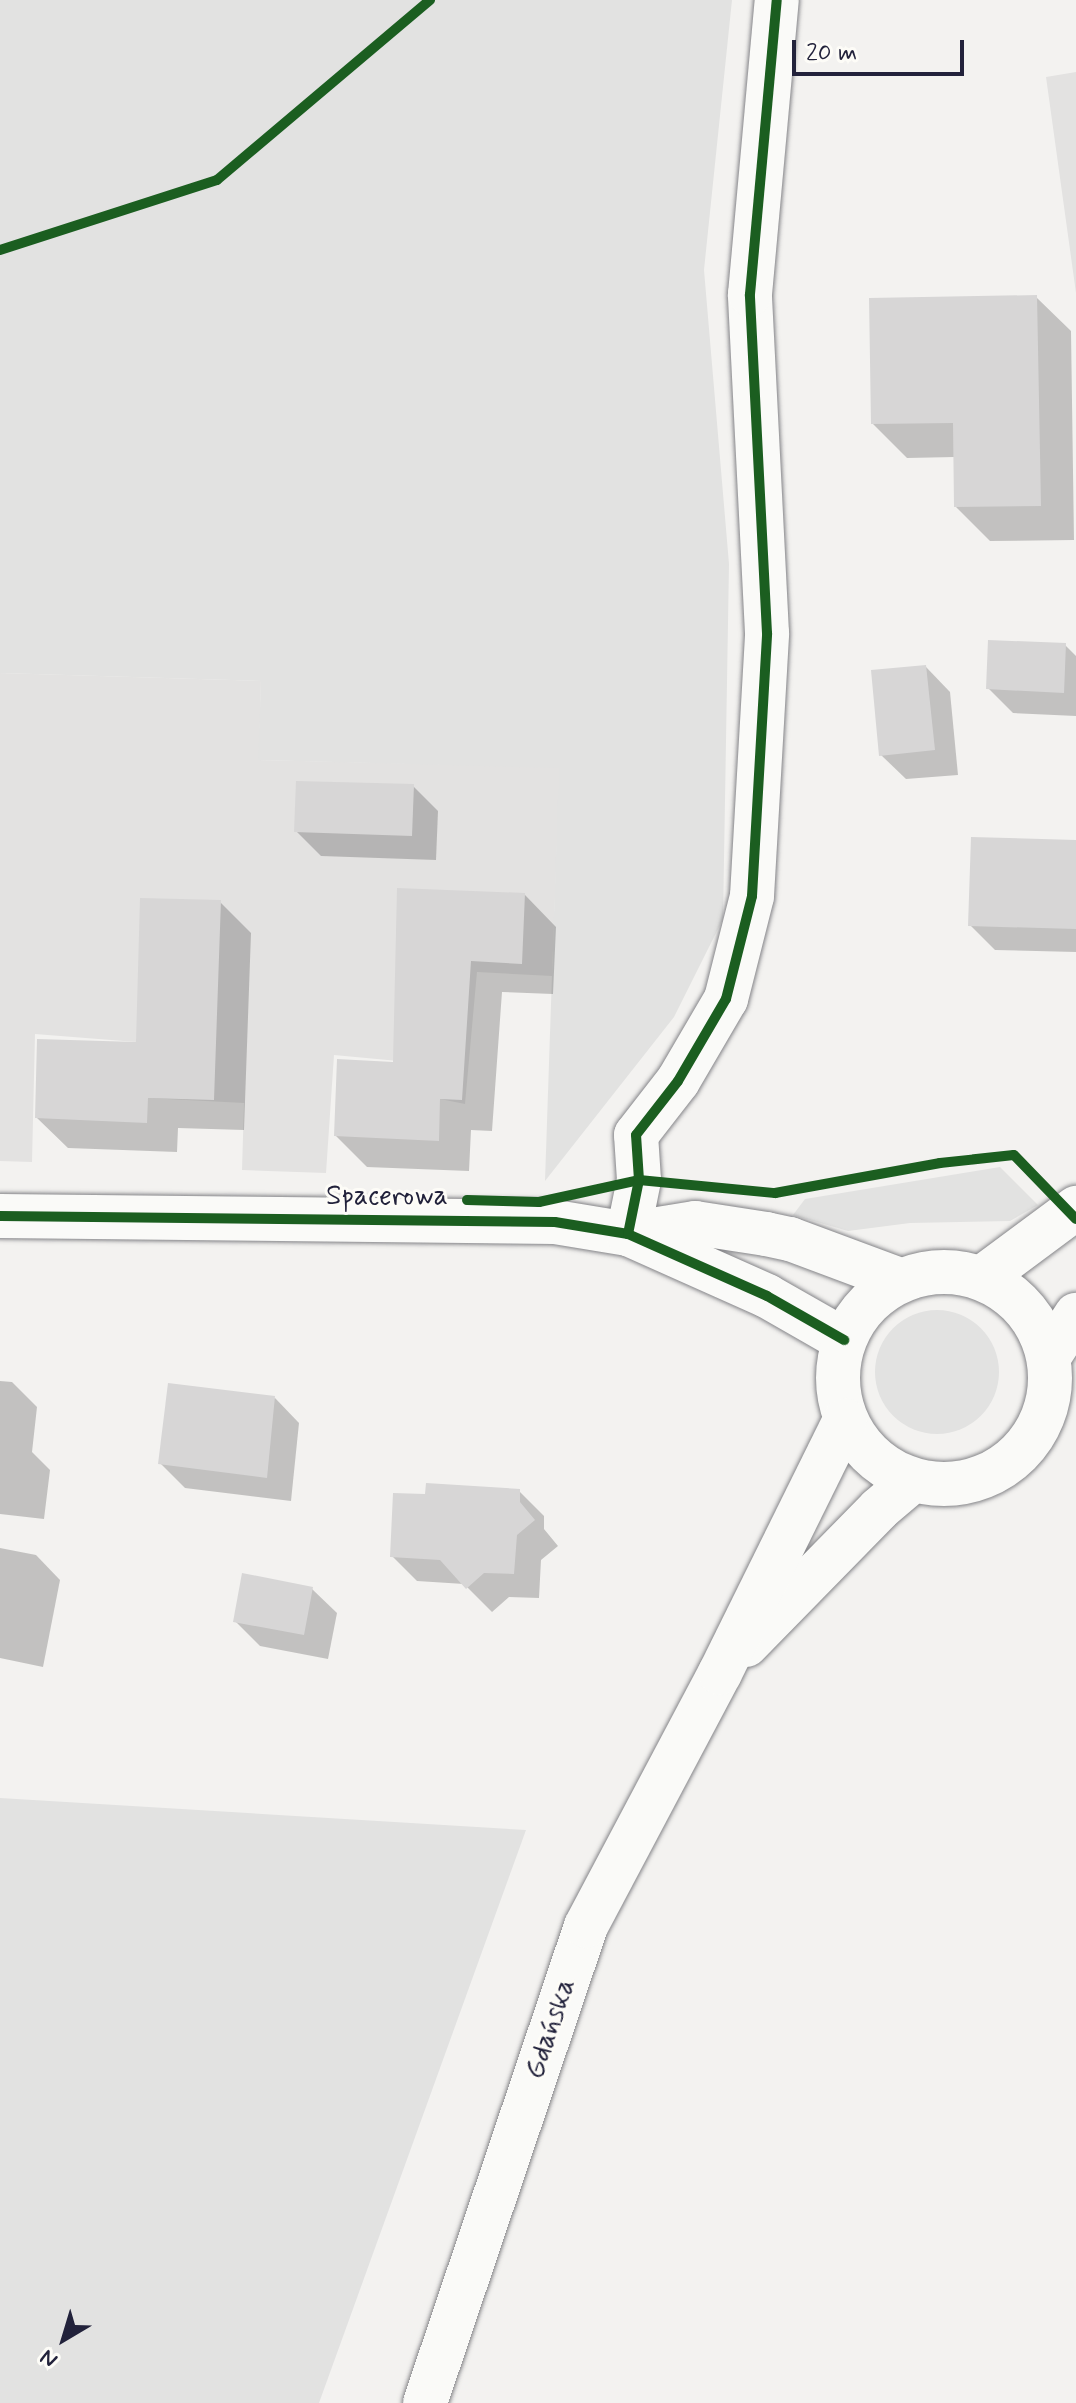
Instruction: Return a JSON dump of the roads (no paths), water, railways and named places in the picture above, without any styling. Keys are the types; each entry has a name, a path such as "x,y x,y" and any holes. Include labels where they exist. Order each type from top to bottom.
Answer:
{"street":[{"path":"628,1234 639,1180 636,1135 678,1081 726,999 752,896 767,633 750,294 777,0"},
{"path":"983,1277 1076,1208"},
{"name":"Spacerowa","path":"0,1216 555,1222 628,1234 767,1296 844,1340"},
{"name":"Spacerowa","path":"628,1234 695,1223 766,1234 790,1239 900,1280"},
{"path":"955,1271 983,1277 1026,1308 1050,1355 1050,1400 1032,1441 999,1471 957,1485 912,1481 872,1457 845,1420 837,1380 844,1340 866,1305 900,1280 927,1272 955,1271"},
{"path":"1050,1355 1076,1315"},
{"name":"Gdańska","path":"425,2403 586,1926 720,1673 845,1420"},
{"name":"Gdańska","path":"720,1673 879,1509 912,1481"}]}
